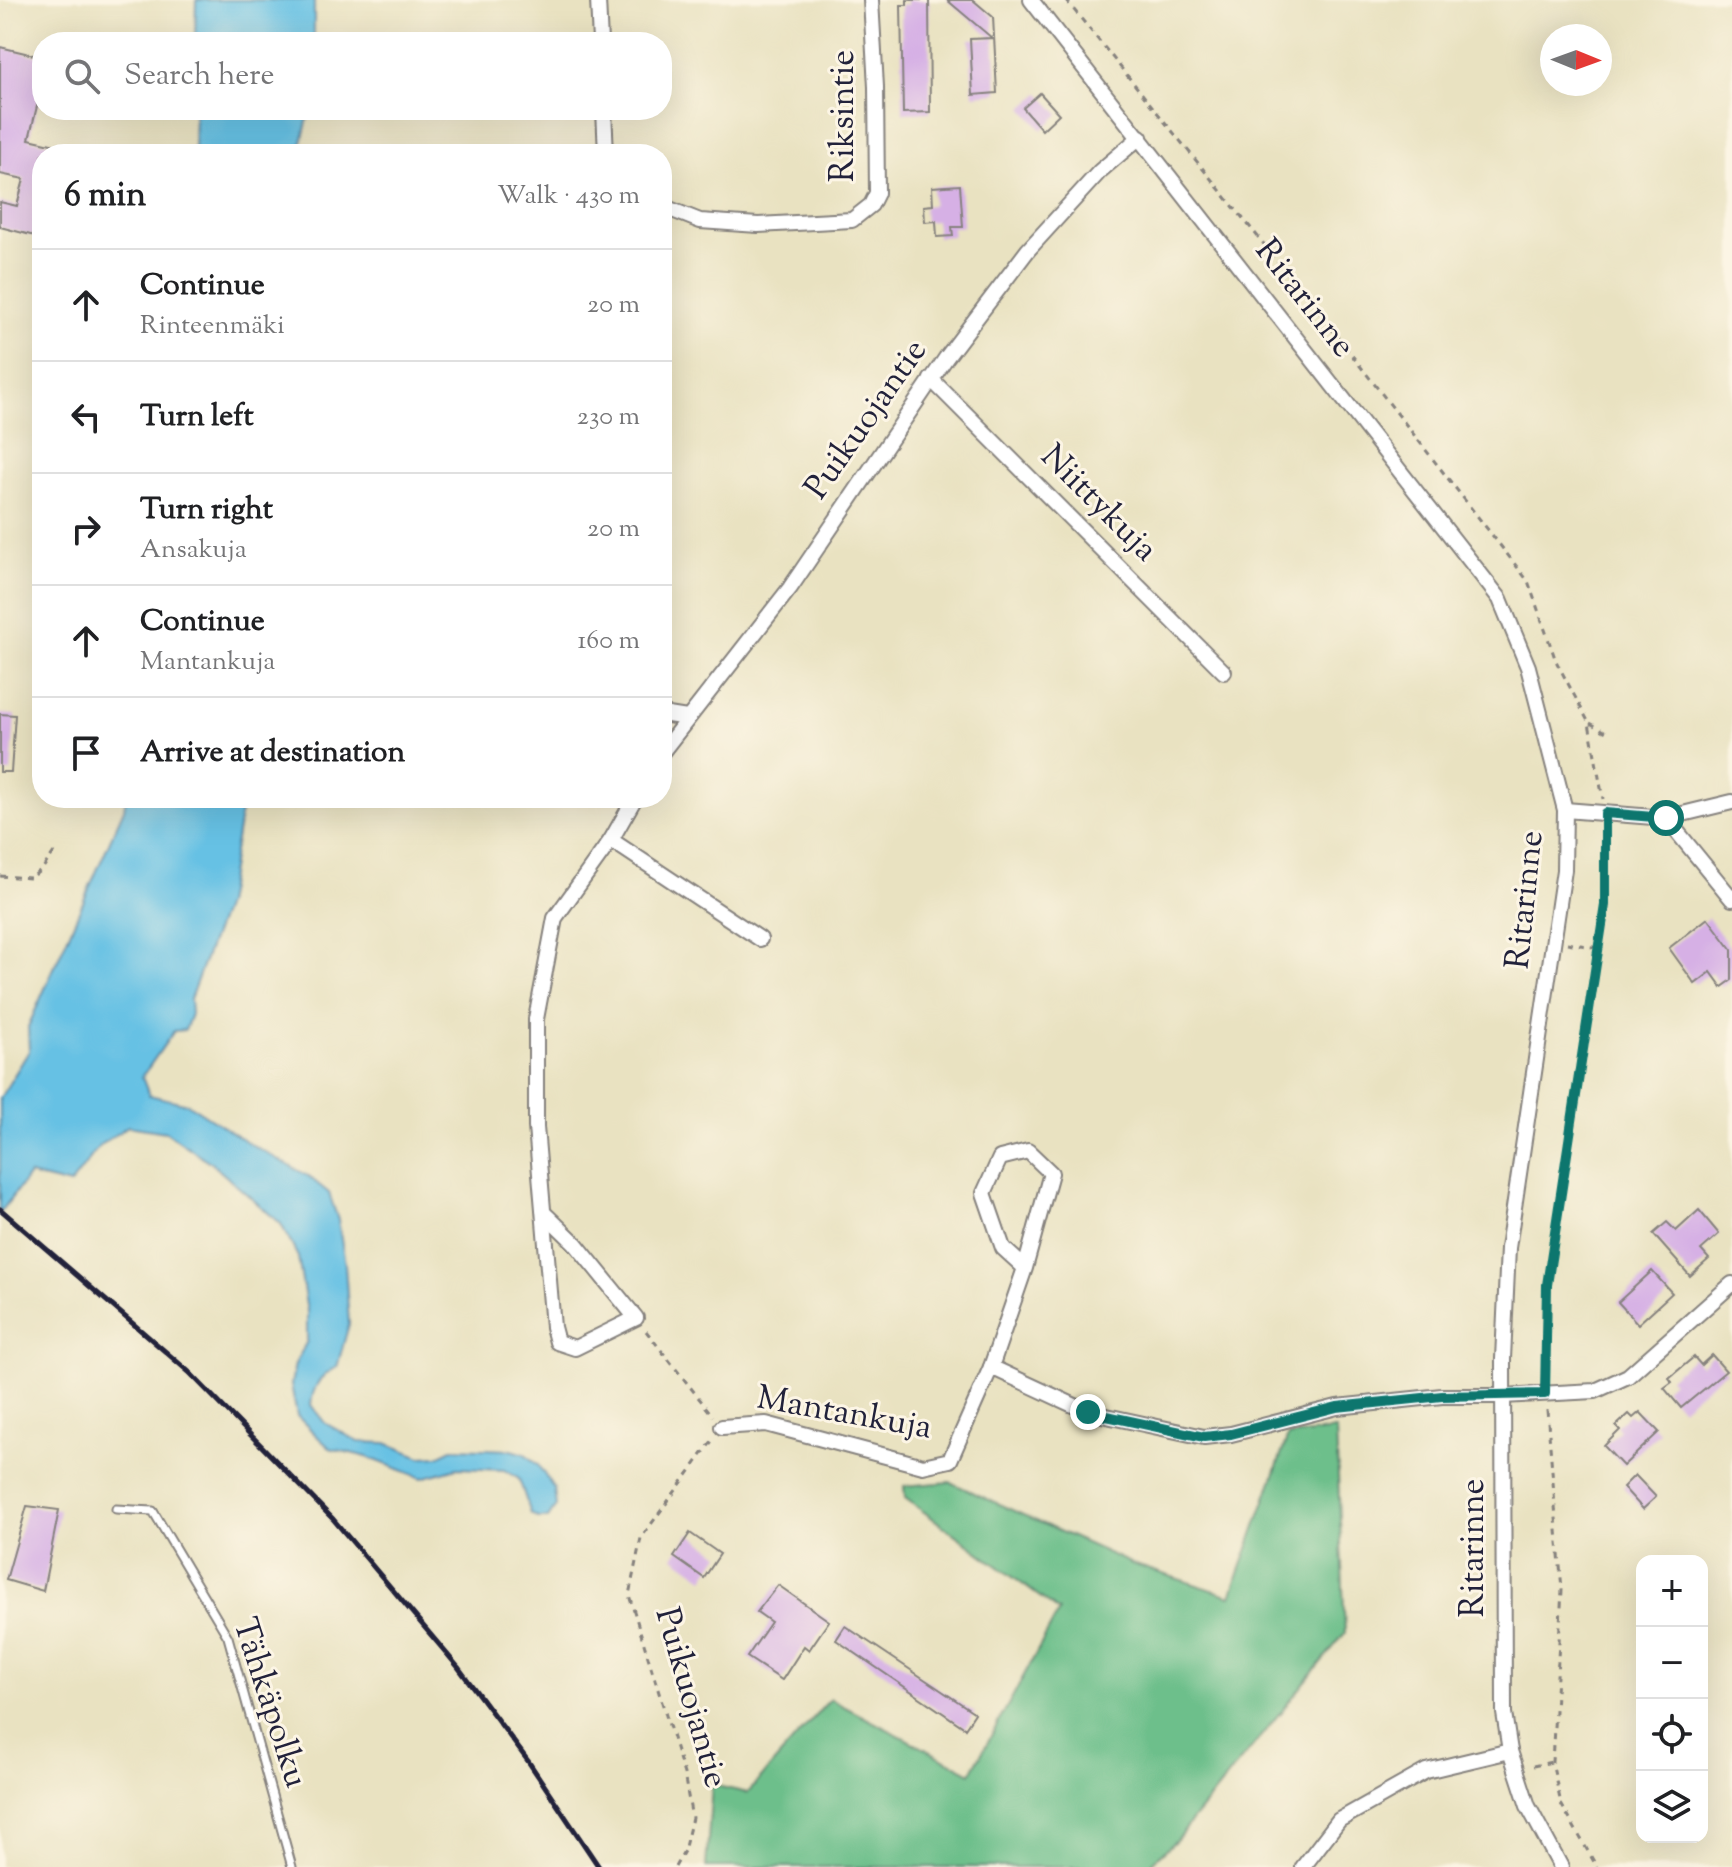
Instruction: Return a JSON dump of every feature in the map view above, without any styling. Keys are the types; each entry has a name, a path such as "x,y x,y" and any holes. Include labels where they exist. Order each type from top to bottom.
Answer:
{"street":[{"path":"598,0 600,32"},
{"name":"Riksintie","path":"672,210 700,221 758,225 852,220 871,205 877,193 877,178 871,0"},
{"name":"Ritarinne","path":"1031,0 1500,599 1528,667 1565,810 1564,870 1508,1248 1503,1396 1504,1713 1510,1751 1528,1806 1561,1867"},
{"path":"604,120 606,144"},
{"name":"Puikuojantie","path":"672,738 790,588 931,379 1028,250 1100,171 1140,137"},
{"name":"Niittykuja","path":"931,379 1224,672"},
{"path":"672,716 687,718"},
{"path":"1565,810 1666,818 1732,802"},
{"path":"544,1213 575,1243 636,1318 575,1348 557,1342 553,1327 536,1127 536,1019 555,918 611,840 629,808"},
{"path":"1666,818 1732,899"},
{"path":"611,840 760,939"},
{"name":"Mantankuja","path":"722,1427 766,1424 923,1466 950,1460 991,1367 1025,1268 1051,1173 1028,1151 1000,1158 984,1193 1003,1248 1025,1268"},
{"path":"991,1367 1088,1412 1204,1437 1231,1434 1337,1407 1442,1396 1595,1391 1628,1376 1732,1284"},
{"path":"1303,1867 1339,1820 1351,1813 1426,1771 1510,1751"}],"lane":[{"name":"Tähkäpolku","path":"116,1509 153,1511 228,1637 292,1867"}],"path":[{"path":"1066,0 1297,285 1528,581 1556,661 1589,723 1605,813 1605,905 1547,1285 1545,1394 1562,1590 1552,1762 1561,1804 1597,1867"},
{"path":"1589,723 1608,733"},
{"path":"0,876 31,878 54,852"},
{"path":"1553,941 1599,948"},
{"path":"636,1318 722,1427"},
{"name":"Puikuojantie","path":"675,1867 684,1851 692,1818 684,1774 629,1595 641,1538 722,1427"},
{"path":"1516,1770 1552,1762"}],"green space":[{"path":"1336,1430 1345,1633 1177,1839 1152,1862 1151,1867 706,1867 712,1785 748,1793 830,1699 971,1773 1059,1611 905,1498 904,1486 950,1482 1132,1564 1231,1596 1288,1436"}],"water":[{"path":"196,0 314,0 314,32 195,32"},
{"path":"195,120 308,120 302,144 194,144"},
{"path":"241,808 225,905 190,999 191,1014 185,1030 174,1031 142,1077 149,1095 188,1104 308,1176 329,1193 338,1220 345,1264 349,1324 337,1367 318,1382 311,1405 325,1423 359,1442 386,1443 421,1457 438,1456 454,1448 512,1450 525,1454 538,1465 554,1489 556,1506 548,1518 531,1514 519,1479 504,1470 457,1468 422,1478 367,1457 330,1448 297,1416 291,1384 295,1364 307,1341 307,1311 298,1257 281,1224 211,1163 166,1132 128,1126 100,1145 70,1185 29,1175 0,1213 0,1098 29,1051 28,1027 124,809"}],"building":[{"path":"907,0 929,0 930,112 903,113 901,5 907,5"},
{"path":"947,0 973,0 993,17 997,93 973,95 970,39 992,38"},
{"path":"0,47 32,55 34,120 29,139 51,144 32,144 32,235 0,227 0,202 17,206 24,179 0,174"},
{"path":"1040,93 1059,114 1042,130 1023,108"},
{"path":"960,185 963,227 952,227 953,236 937,237 936,221 925,222 924,206 933,205 932,187"},
{"path":"0,714 15,715 11,772 0,772"},
{"path":"1708,918 1732,950 1732,980 1722,987 1711,972 1695,984 1669,948"},
{"path":"1699,1210 1719,1234 1701,1250 1709,1259 1690,1276 1653,1234 1667,1222 1676,1231"},
{"path":"1652,1271 1672,1293 1638,1324 1618,1302"},
{"path":"1712,1355 1726,1371 1681,1408 1664,1388 1672,1382 1669,1378 1694,1357 1701,1365"},
{"path":"1640,1412 1659,1432 1623,1466 1604,1446 1620,1430 1616,1426 1629,1414 1633,1418"},
{"path":"1635,1475 1656,1497 1643,1509 1623,1487"},
{"path":"27,1506 59,1510 43,1591 6,1580"},
{"path":"690,1533 720,1554 704,1578 674,1557"},
{"path":"778,1585 829,1621 809,1650 804,1646 782,1680 747,1657 771,1622 757,1612"},
{"path":"845,1626 975,1713 965,1728 836,1640"}],"railway":[{"path":"0,1209 189,1372 333,1519 458,1667 528,1761 599,1867"}],"route":[{"path":"1088,1412 1204,1437 1231,1434 1337,1407 1442,1396 1545,1394 1547,1285 1605,905 1605,813 1666,818"}]}
